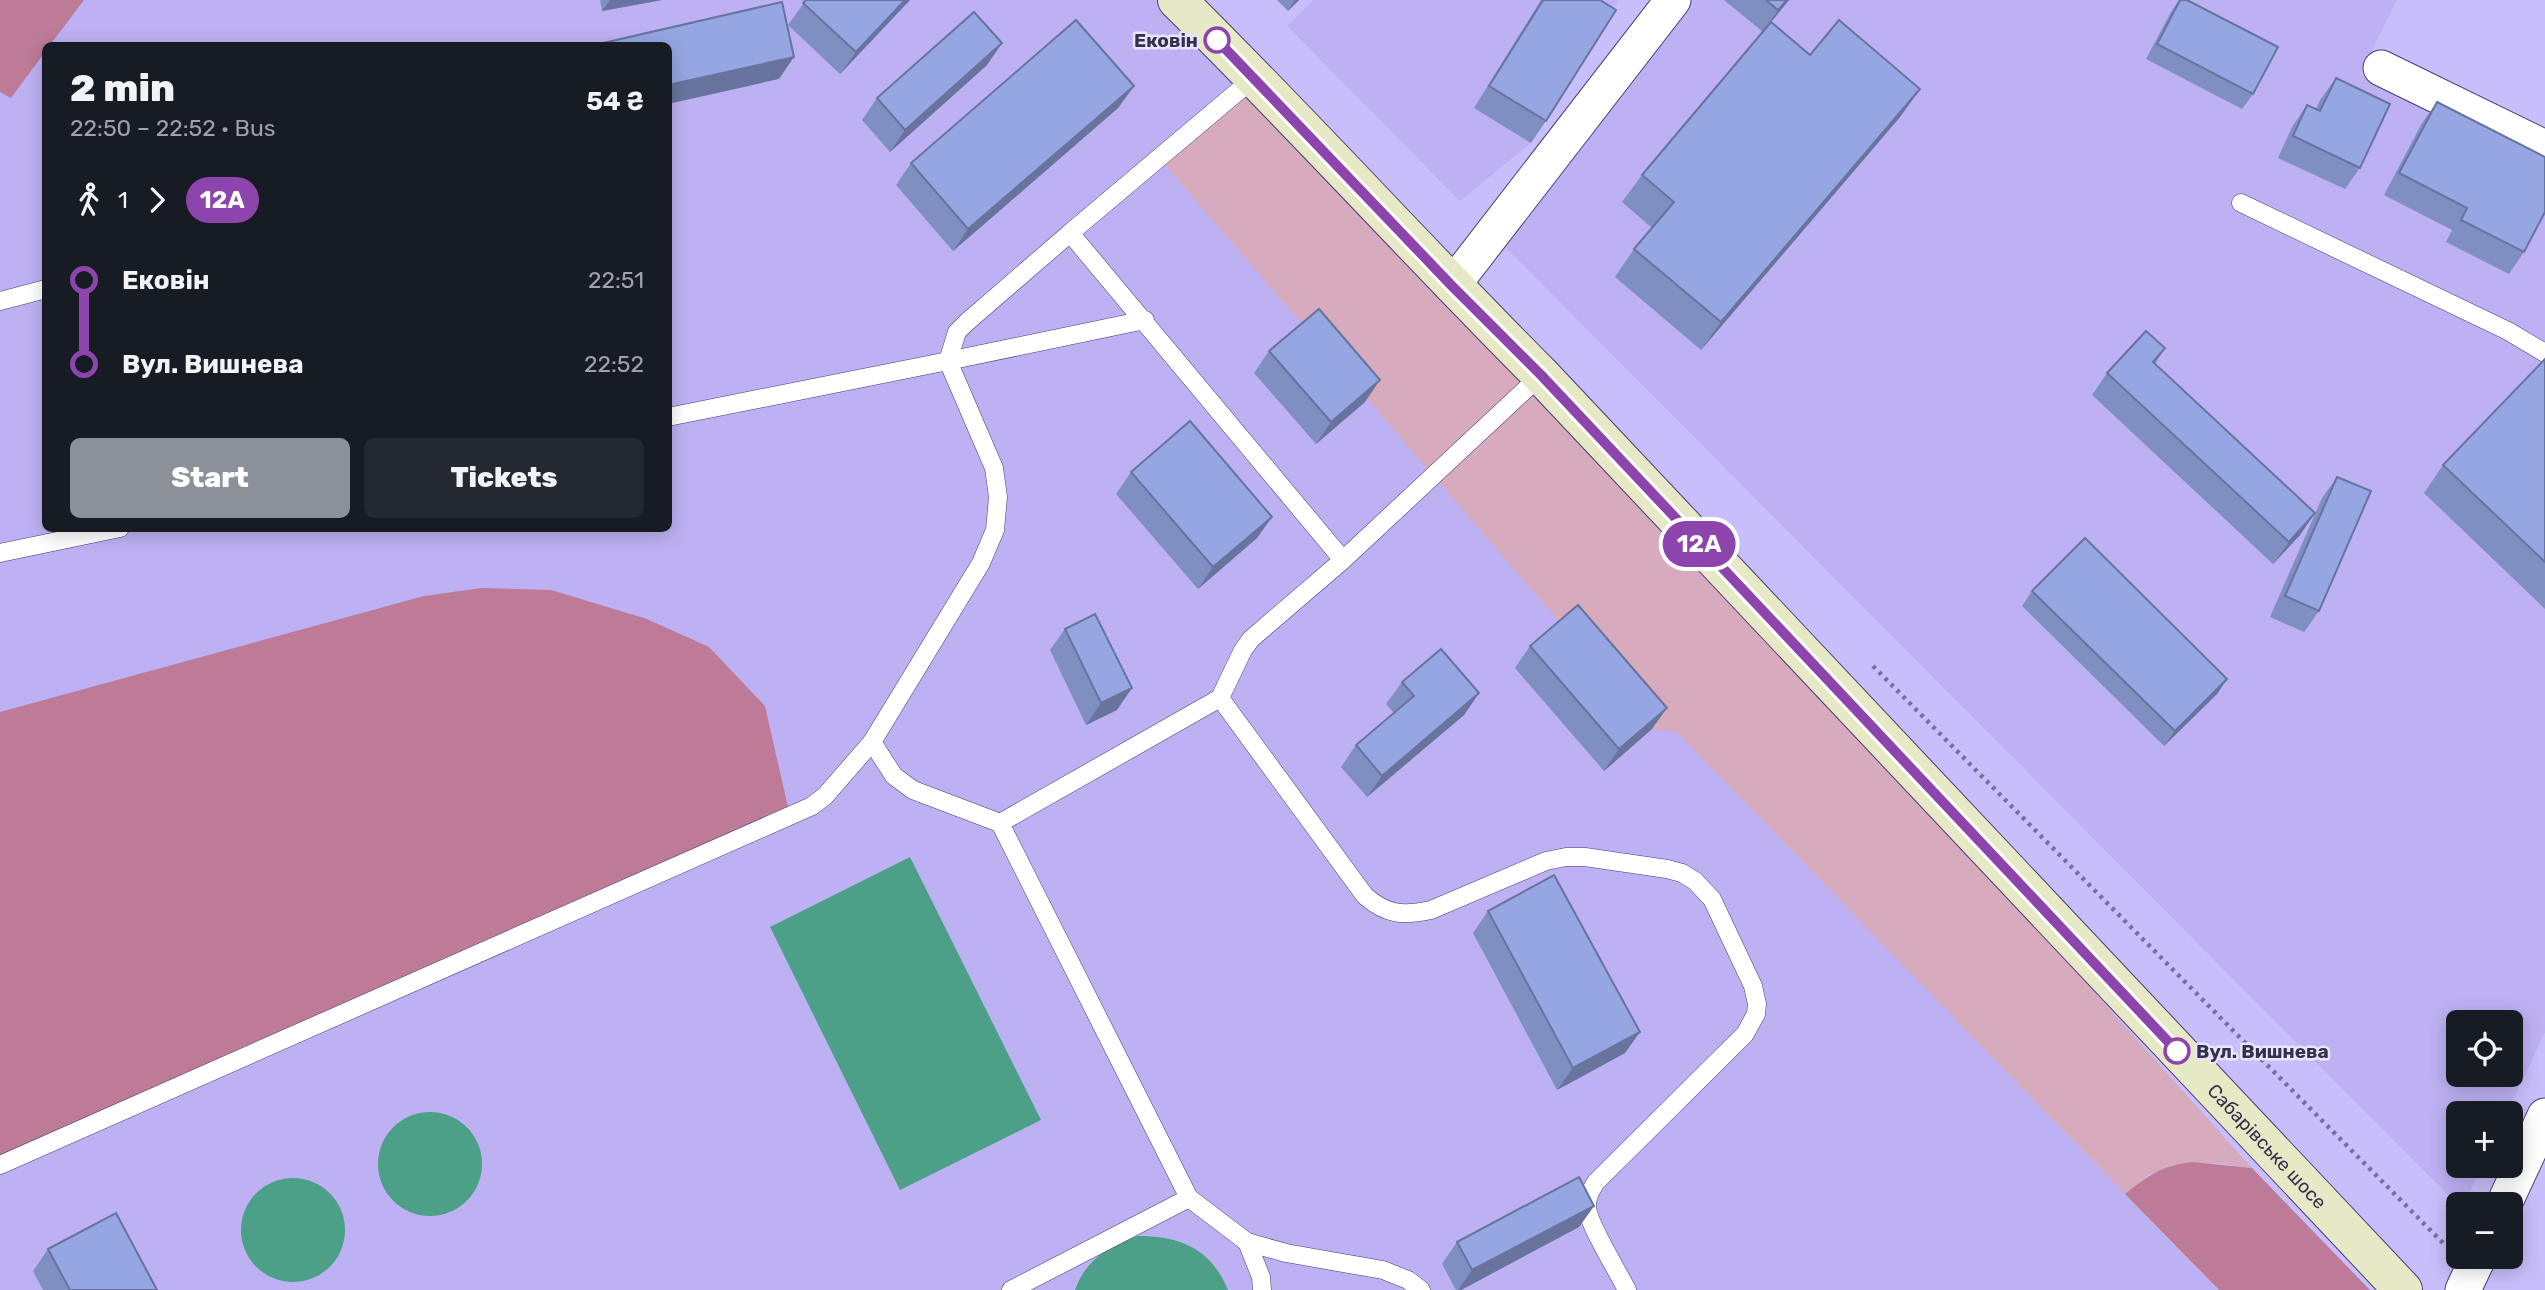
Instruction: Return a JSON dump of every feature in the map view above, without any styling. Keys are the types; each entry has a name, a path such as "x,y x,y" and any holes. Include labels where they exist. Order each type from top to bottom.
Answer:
{"street":[{"name":"Сабарівське шосе","path":"1177,0 1255,77 1452,286 1541,375 2403,1290"},
{"path":"1452,286 1673,0"},
{"path":"2381,68 2545,148"},
{"path":"2510,1192 2545,1116"},
{"path":"2463,1290 2473,1269"}],"lane":[{"path":"0,1165 812,806 825,796 872,742 981,563 995,530 998,497 994,468 948,361 952,344 962,327 1255,77"},
{"path":"2241,203 2508,331 2545,353"},
{"path":"1070,233 1343,560"},
{"path":"0,301 42,290"},
{"path":"672,417 1145,320"},
{"path":"1000,823 1220,698 1251,639 1343,560 1541,375"},
{"path":"0,553 101,532"},
{"path":"1220,698 1365,896 1389,912 1416,913 1432,910 1546,861 1566,857 1586,857 1682,873 1695,881 1712,899 1753,986 1756,1014 1745,1034 1590,1191 1587,1201 1589,1217 1627,1290"},
{"path":"872,742 894,776 913,790 1000,823 1189,1198 1247,1242 1286,1253 1383,1269 1408,1280 1421,1290"},
{"path":"1011,1290 1189,1198"},
{"path":"1247,1242 1261,1277 1262,1290"}],"shaded area":[{"path":"0,0 1177,0 1255,77 1652,729 1677,731 2218,1290 0,1290"},
{"path":"0,0 84,0 52,42 42,42 42,56 11,98 0,92"},
{"path":"1313,0 1619,0 1531,143 1460,201 1287,26"},
{"path":"1691,0 2397,0 2360,74 2545,167 2545,1032 2523,1079 2523,1010 2446,1010 2446,1087 2519,1087 2513,1101 2446,1101 2446,1178 2476,1178 2470,1192 2446,1193 1506,248"},
{"path":"1255,77 1541,375 2252,1168 2216,1163 2150,1174 2125,1194 1677,732 1652,729 1159,158"},
{"path":"482,588 551,590 647,619 709,647 765,706 790,816 0,1165 0,712 424,596"},
{"path":"910,857 1041,1120 900,1190 770,927"},
{"path":"430,1112 450,1116 467,1127 478,1144 482,1164 478,1184 467,1201 450,1212 430,1216 410,1212 393,1201 382,1184 378,1164 382,1144 393,1127 410,1116"},
{"path":"2192,1162 2252,1168 2370,1290 2219,1290 2125,1194 2156,1172"},
{"path":"293,1178 313,1182 330,1193 341,1210 345,1230 341,1250 330,1267 313,1278 293,1282 273,1278 256,1267 245,1250 241,1230 245,1210 256,1193 273,1182"},
{"path":"1138,1236 1168,1239 1193,1248 1213,1264 1228,1290 1075,1290 1085,1270 1100,1255 1117,1244"}],"building":[{"path":"806,0 905,0 856,52 803,3"},
{"path":"1543,0 1600,0 1616,10 1546,121 1489,86"},
{"path":"1766,0 1787,0 1778,10"},
{"path":"2180,0 2187,0 2278,47 2253,94 2157,44"},
{"path":"782,2 794,57 672,84 672,42 607,42"},
{"path":"974,12 1002,43 905,130 877,98"},
{"path":"1076,20 1134,86 968,229 911,163"},
{"path":"1839,20 1920,89 1721,322 1634,249 1674,202 1642,175 1771,22 1810,55"},
{"path":"2336,78 2390,104 2360,168 2293,136 2307,105 2320,111"},
{"path":"2437,102 2545,157 2545,212 2524,252 2461,220 2467,208 2399,173"},
{"path":"1319,309 1380,380 1331,422 1269,351"},
{"path":"2146,331 2165,348 2153,362 2315,513 2289,542 2107,373"},
{"path":"2545,359 2545,562 2443,465"},
{"path":"1190,421 1272,517 1213,567 1131,472"},
{"path":"2337,477 2371,491 2319,611 2285,596"},
{"path":"2085,538 2227,679 2175,731 2032,591"},
{"path":"1578,605 1667,708 1619,749 1530,646"},
{"path":"1095,614 1132,688 1101,703 1065,629"},
{"path":"1441,649 1479,693 1382,776 1356,745 1414,696 1402,682"},
{"path":"1554,875 1640,1032 1573,1068 1488,911"},
{"path":"1579,1177 1594,1206 1472,1270 1457,1242"},
{"path":"116,1213 157,1290 70,1290 48,1249"}],"bus line":[{"name":"12А","path":"1217,40 1452,286 1541,375 2177,1051"}],"place":[{"name":"Ековін","path":"1217,40"},
{"name":"Вул. Вишнева","path":"2177,1051"}]}
